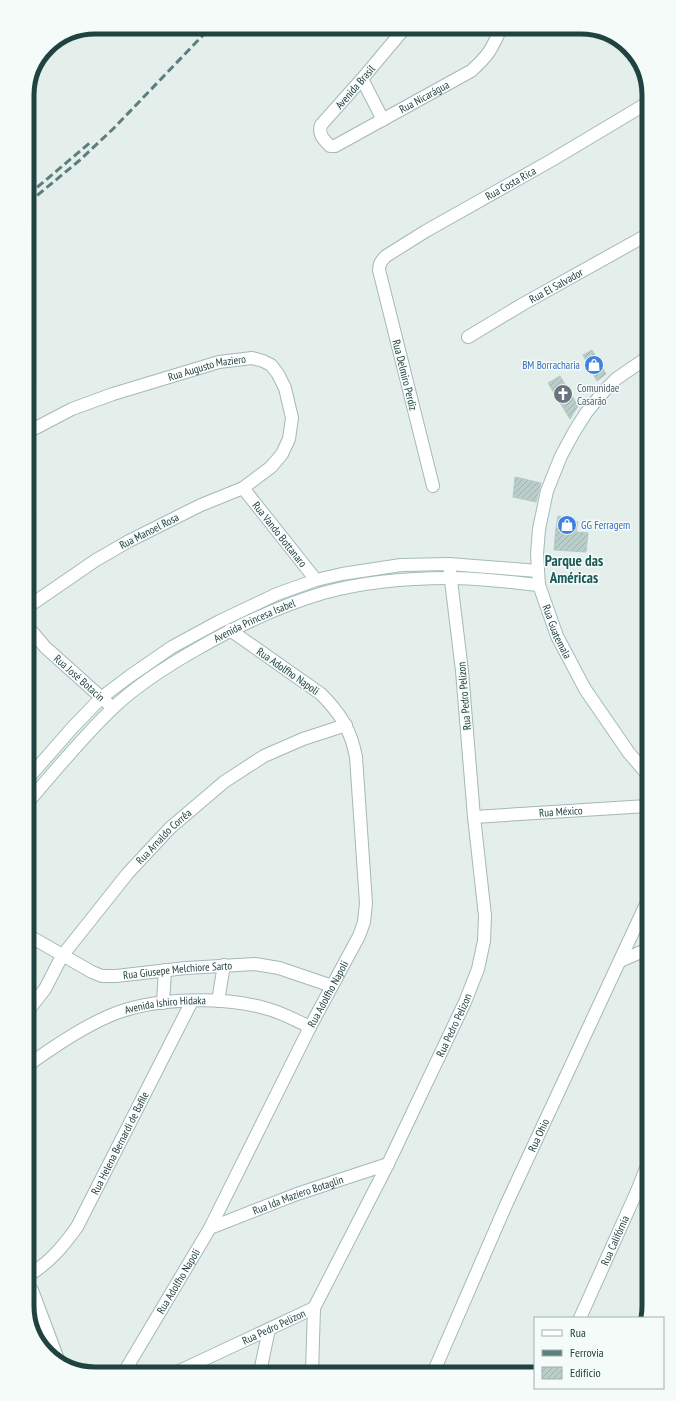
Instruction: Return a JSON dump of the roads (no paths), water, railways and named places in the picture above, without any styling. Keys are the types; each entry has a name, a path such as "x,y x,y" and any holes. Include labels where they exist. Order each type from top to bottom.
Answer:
{"street":[{"name":"Avenida Brasil","path":"330,146 320,134 319,130 321,125 400,34"},
{"name":"Rua Nicarágua","path":"330,146 335,146 471,71 488,56 499,34"},
{"path":"362,79 383,120"},
{"name":"Rua Costa Rica","path":"379,264 386,256 426,230 552,160 642,106"},
{"name":"Rua El Salvador","path":"468,337 523,304 642,238"},
{"name":"Rua Delmiro Perdiz","path":"379,264 397,345 433,486"},
{"name":"Rua Augusto Maziero","path":"34,429 72,409 113,394 219,362 252,358 263,360 271,365 278,374 285,388 292,418 289,439 282,454 271,467 243,488"},
{"name":"Rua Guatemala","path":"642,361 616,379 605,390 586,413 562,456 547,491 539,529 538,571 539,585 557,636 574,671 629,753 642,768"},
{"name":"Rua Vando Bottanaro","path":"243,488 316,580"},
{"name":"Rua Manoel Rosa","path":"34,602 96,560 130,541 200,505 243,488"},
{"name":"Avenida Princesa Isabel","path":"34,772 102,697 130,676 172,647 220,620 277,594 316,580 342,574 401,565 449,564 538,571"},
{"name":"Rua Pedro Pelizon","path":"188,1367 314,1308 388,1164 465,1002 478,969 484,941 485,916 474,817 462,671 449,564"},
{"name":"Avenida Princesa Isabel","path":"34,795 60,764 113,708 147,680 180,658 230,630 294,603 330,591 396,580 450,578 539,585"},
{"name":"Rua Manoel Rosa","path":"34,610 60,584"},
{"name":"Rua Adolfho Napoli","path":"127,1367 210,1228 310,1027 359,936 364,922 366,903 354,742 346,725 333,706 321,694 230,630"},
{"name":"Rua José Botacin","path":"34,634 45,647 113,708"},
{"name":"Rua José Botacin","path":"34,640 45,647"},
{"name":"Rua Arnaldo Corrêa","path":"34,1004 45,989 62,956 128,873 170,828 224,782 264,756 304,739 346,725"},
{"name":"Rua México","path":"474,817 642,806"},
{"name":"Rua Ohio","path":"436,1367 506,1205 642,913"},
{"name":"Rua Giusepe Melchiore Sarto","path":"34,939 62,956 102,976 116,976 224,965 255,964 279,968 332,986"},
{"path":"620,961 642,952"},
{"path":"218,1001 224,965"},
{"path":"163,1003 165,970"},
{"name":"Avenida Ishiro Hidaka","path":"34,1061 62,1040 109,1016 134,1007 163,1003 192,1001 236,1002 269,1009 310,1027"},
{"name":"Rua Helena Bernardi de Bafile","path":"34,1272 54,1256 77,1227 192,1001"},
{"name":"Rua Ida Maziero Botaglin","path":"210,1228 297,1194 388,1164"},
{"name":"Rua Califórnia","path":"581,1317 642,1195"},
{"path":"34,1295 55,1352"},
{"path":"312,1367 314,1308"},
{"path":"261,1367 269,1329"}],"railway":[{"path":"34,198 80,160 114,128 204,34"},
{"path":"34,190 92,141"}],"place":[{"name":"BM Borracharia","path":"594,365"},
{"name":"Comunidae Casarão","path":"563,394"},
{"name":"GG Ferragem","path":"567,525"}],"district":[{"name":"Parque das Américas","path":"574,568"}]}
